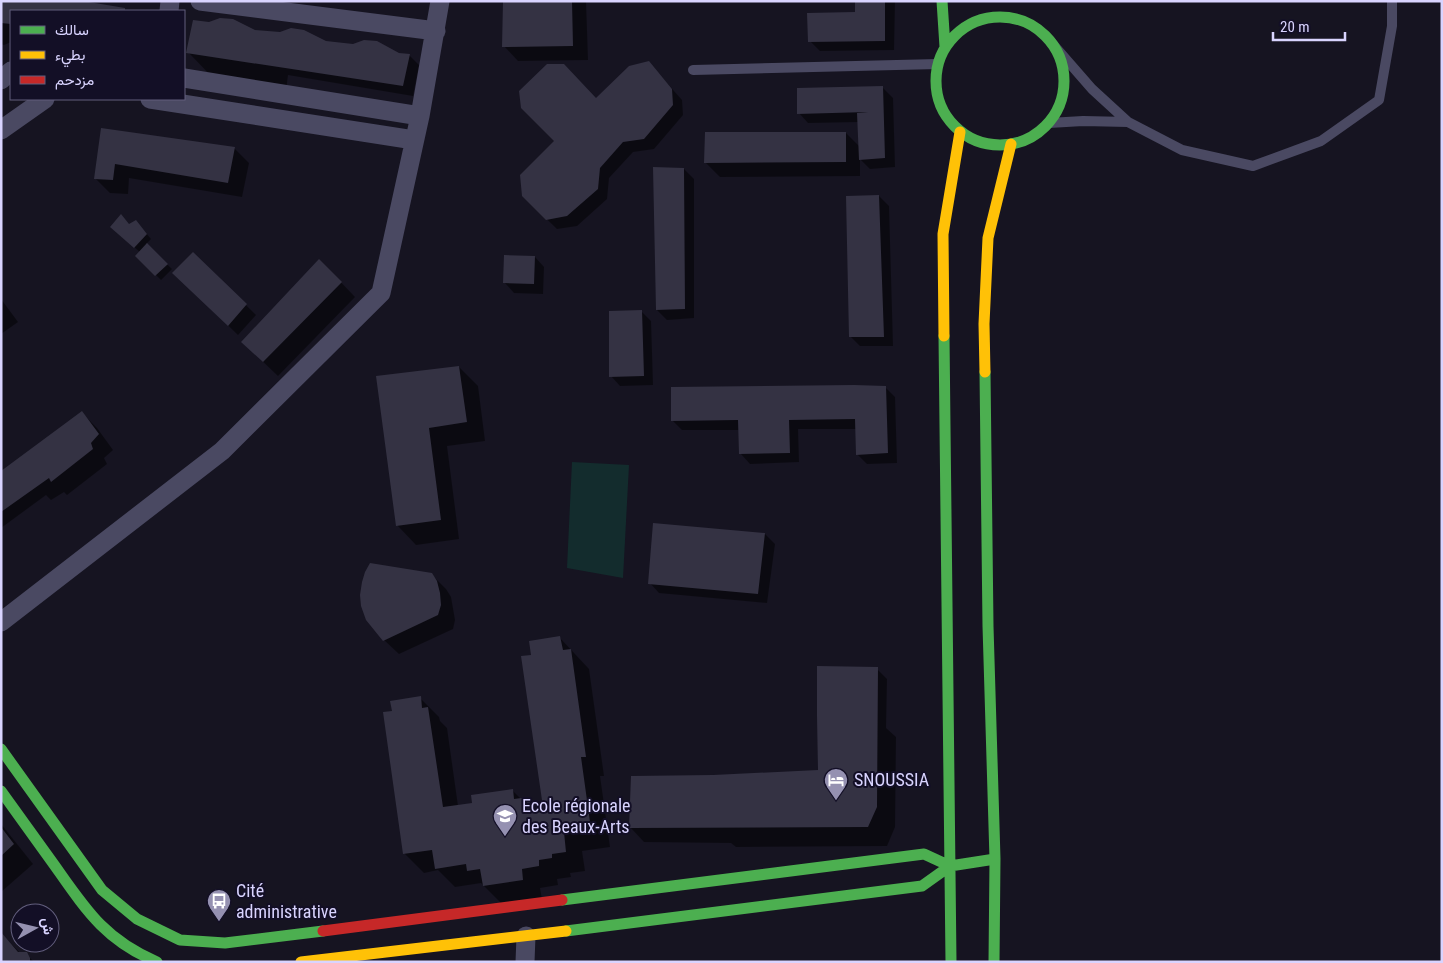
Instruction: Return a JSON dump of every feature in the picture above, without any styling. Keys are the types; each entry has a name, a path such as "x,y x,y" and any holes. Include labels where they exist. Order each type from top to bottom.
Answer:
{"main road":[{"path":"942,1 945,46"},
{"path":"1016,14 1037,27 1051,42 1062,61 1064,83 1060,104 1049,123 1032,137 1011,144 993,145 976,141 960,132 947,118 939,101 935,82 938,64 945,46 959,31 976,20 1016,14"},
{"path":"951,962 943,234 960,132"},
{"path":"994,962 995,859 988,626 984,324 988,238 1011,144"},
{"path":"1,749 102,890 137,919 180,940 225,943 924,854 950,866"},
{"path":"1,791 90,915 117,941 145,960"},
{"path":"310,961 922,886 950,866 995,859"}],"street":[{"path":"200,1 436,31"},
{"path":"1,622 222,451 381,293 420,116 440,1"},
{"path":"185,78 420,116"},
{"path":"1,130 44,100"},
{"path":"156,100 414,140"},
{"path":"525,962 526,936"}],"lane":[{"path":"1051,42 1092,89 1128,122 1182,150 1253,166 1321,142 1379,100 1392,26 1392,1"},
{"path":"693,70 938,64"},
{"path":"1049,123 1083,121 1128,122"}],"green space":[{"path":"572,462 629,465 623,578 567,568"}],"building":[{"path":"1,1 83,1 125,8 125,10 10,10 10,24 1,23"},
{"path":"503,1 572,1 573,46 502,47"},
{"path":"855,1 885,1 885,41 808,42 807,13 855,12"},
{"path":"220,18 233,19 255,30 280,32 291,28 304,30 326,41 353,44 364,40 377,41 399,53 410,54 403,86 186,53 193,20 209,22"},
{"path":"649,61 672,89 673,105 644,139 623,142 600,168 598,189 567,216 546,220 522,196 520,175 554,141 521,108 519,91 547,64 564,64 596,98 629,66"},
{"path":"883,86 885,158 859,160 857,113 868,112 797,114 797,88"},
{"path":"101,128 235,147 228,183 115,164 113,180 94,179"},
{"path":"705,132 846,132 846,162 704,163"},
{"path":"653,167 684,168 685,309 656,310"},
{"path":"879,195 884,337 849,337 846,196"},
{"path":"121,214 129,224 136,220 147,234 134,248 110,227"},
{"path":"147,243 168,264 155,276 135,256"},
{"path":"193,252 247,304 228,326 172,273"},
{"path":"504,255 535,256 534,284 503,283"},
{"path":"319,259 342,282 263,362 241,342"},
{"path":"642,310 644,376 609,377 609,311"},
{"path":"459,366 467,422 429,428 441,520 396,526 376,376"},
{"path":"886,386 888,453 856,455 855,419 789,420 790,453 739,454 738,420 671,421 671,387"},
{"path":"82,411 99,434 91,443 93,449 51,482 49,478 1,512 1,471"},
{"path":"653,523 765,533 758,594 648,584"},
{"path":"370,563 432,573 437,581 440,593 441,605 438,615 383,641 366,620 361,606 362,582"},
{"path":"560,636 563,650 571,649 586,757 581,757 591,829 564,832 566,852 552,854 552,858 539,860 539,866 522,869 523,880 483,886 480,869 467,871 466,864 435,869 432,850 403,854 383,712 392,711 390,701 421,696 422,708 428,707 443,807 472,803 471,795 513,789 514,799 529,797 531,808 543,807 521,656 531,655 529,641"},
{"path":"817,666 878,667 877,807 868,827 629,828 631,776 713,775 818,770"},
{"path":"1,827 14,844 1,856"},
{"path":"1,932 10,943 10,953 28,953 30,962 1,962"}],"traffic: fast":[{"path":"942,1 945,47"},
{"path":"1000,17 1013,18 1025,22 1045,36 1059,56 1063,68 1064,81 1063,94 1059,106 1045,126 1025,140 1013,144 1000,145 987,144 975,140 955,126 941,106 937,94 936,81 937,68 941,56 955,36 975,22 987,18 1000,17"},
{"path":"944,336 951,962"},
{"path":"985,372 988,626 995,859 994,962"},
{"path":"1,749 102,890 137,919 180,940 225,943 323,931"},
{"path":"1,791 87,910 110,934 123,944 157,962"},
{"path":"562,900 924,854 950,866"},
{"path":"566,931 922,886 950,866 995,859"}],"traffic: slow":[{"path":"944,336 943,234 960,132"},
{"path":"985,372 984,324 988,238 1011,144"},
{"path":"301,962 566,931"}],"traffic: jam":[{"path":"323,931 562,900"}],"place":[{"name":"SNOUSSIA","path":"836,801"},
{"name":"Ecole régionale des Beaux-Arts","path":"505,837"},
{"name":"Cité administrative","path":"219,922"}]}
